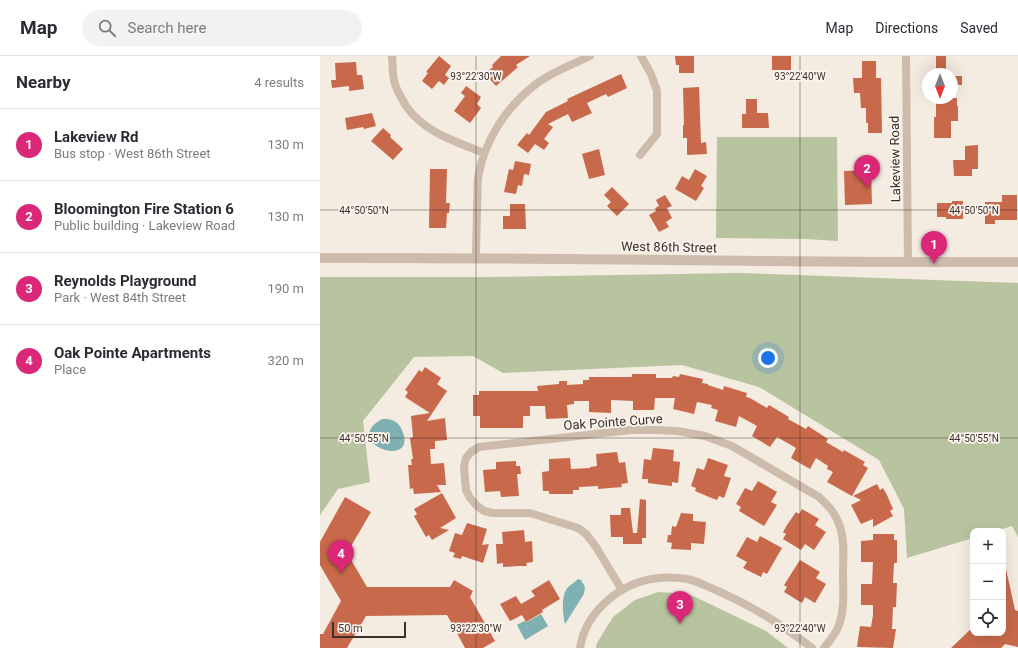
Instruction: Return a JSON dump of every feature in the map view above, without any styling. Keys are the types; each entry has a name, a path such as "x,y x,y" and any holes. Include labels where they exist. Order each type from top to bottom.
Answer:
{"street":[{"path":"392,56 395,83 402,99 412,113 424,125 439,134 484,152"},
{"path":"476,258 478,179 484,152 492,136 504,116 519,99 537,84 557,72 590,56"},
{"path":"640,56 651,74 657,91 657,134 640,154"},
{"name":"Lakeview Road","path":"906,56 908,263"},
{"name":"West 86th Street","path":"320,258 476,258 908,263 1018,262"},
{"name":"Oak Pointe Curve","path":"622,590 593,543 586,534 578,528 530,513 493,513 484,511 476,506 466,490 464,467 466,458 471,452 479,447 631,430 678,431 705,436 732,446 819,497 830,507 836,516 841,528 843,547 843,604 839,625 824,648"},
{"path":"580,648 584,633 592,618 603,605 628,586 641,581 656,578 688,579 704,584 773,620 812,648"}],"green space":[{"path":"717,137 837,137 838,241 716,238"},
{"path":"740,273 1018,283 1018,537 1012,526 1006,528 970,528 970,539 907,558 904,509 879,460 759,387 682,365 503,373 473,356 414,357 363,421 370,482 338,489 320,515 320,277 490,277"},
{"path":"658,592 689,594 766,631 788,648 596,648 597,643 613,617 635,600"}],"water":[{"path":"382,419 394,421 401,428 404,436 403,445 398,450 389,451 380,448 373,443 369,436 371,428"},
{"path":"578,579 581,580 585,587 584,594 565,624 563,607 564,593 568,587"},
{"path":"541,614 548,626 525,640 517,625 524,621 527,622"}],"building":[{"path":"439,56 451,66 445,75 449,78 444,85 439,81 432,89 422,81 428,73 426,72"},
{"path":"501,56 530,56 516,65 518,67 496,86 485,74 493,67 492,65"},
{"path":"675,56 694,56 694,73 679,73 679,65 676,65"},
{"path":"772,56 791,56 791,70 772,70"},
{"path":"936,56 946,56 946,68 936,68"},
{"path":"862,61 876,61 876,78 881,78 882,133 868,133 866,108 861,108 860,93 854,93 853,78 862,78"},
{"path":"356,62 357,75 362,75 364,89 349,91 349,86 332,88 331,80 336,80 335,63"},
{"path":"621,74 627,88 608,97 606,94 587,103 592,113 572,122 568,114 548,124 553,127 544,139 549,143 544,150 535,144 528,153 517,145 527,133 529,135 546,112 568,101 567,99"},
{"path":"958,76 962,76 962,85 958,85"},
{"path":"466,86 481,97 477,104 481,108 470,123 454,111 465,96 461,93"},
{"path":"699,87 701,143 706,142 707,154 687,155 687,138 683,138 683,88"},
{"path":"746,99 757,99 757,113 768,113 769,128 742,128 742,114 746,114"},
{"path":"936,104 957,104 958,121 951,121 951,138 934,138 934,117 936,117"},
{"path":"372,113 376,126 364,129 363,127 347,130 345,118"},
{"path":"383,128 403,149 393,160 371,141"},
{"path":"978,145 978,169 972,169 972,176 954,176 953,160 965,160 965,146"},
{"path":"599,149 605,175 589,179 582,154"},
{"path":"515,161 531,164 529,175 524,174 522,186 518,185 516,194 504,192 509,169 513,170"},
{"path":"430,169 447,169 446,203 450,203 449,213 447,213 446,228 429,228"},
{"path":"695,169 707,176 701,186 704,188 696,201 675,189 682,176 689,180"},
{"path":"871,170 872,204 845,205 844,171"},
{"path":"612,187 629,204 617,216 607,206 611,202 604,195"},
{"path":"665,195 672,206 667,208 672,218 666,222 669,227 659,232 649,215 656,211 655,208 659,206 656,200"},
{"path":"1002,195 1017,195 1017,220 995,220 995,224 985,224 985,202 1002,202"},
{"path":"952,201 963,201 963,219 946,219 946,217 937,217 937,203 952,203"},
{"path":"510,204 525,204 526,229 503,229 503,216 510,216"},
{"path":"425,367 441,378 437,384 447,391 427,421 445,418 447,440 435,441 435,449 430,449 431,464 444,463 446,485 437,485 441,492 414,494 413,488 410,489 408,465 412,465 411,459 413,459 410,438 413,437 411,416 430,413 405,397 408,392 405,390 419,370 422,372"},
{"path":"632,374 656,374 656,378 672,378 673,376 679,377 680,374 703,379 702,383 723,390 724,386 747,393 746,397 767,408 769,405 789,417 788,419 806,429 808,426 828,439 826,442 865,462 863,465 868,468 852,496 827,482 833,472 827,469 828,466 816,458 810,469 791,458 796,448 777,437 770,447 752,436 757,426 739,416 736,427 715,421 718,410 711,408 712,405 697,402 694,414 673,409 675,398 655,398 654,410 633,410 633,401 611,400 611,413 589,412 589,401 574,401 574,404 567,405 568,418 546,419 545,406 530,406 530,416 523,416 523,428 480,428 480,416 473,416 473,395 479,395 479,391 538,391 537,386 559,384 559,381 567,381 567,385 583,384 583,380 589,380 589,377 632,377"},
{"path":"653,448 674,450 673,461 680,462 678,483 672,482 672,486 663,485 648,483 648,479 642,479 644,459 651,460"},
{"path":"617,452 619,463 625,462 628,483 621,484 622,487 598,489 598,486 579,487 579,490 573,490 573,494 549,494 549,491 543,491 542,472 549,471 549,459 570,458 571,469 590,468 597,466 596,454"},
{"path":"708,458 728,465 724,476 731,478 724,498 719,496 717,500 695,491 696,488 691,486 697,468 704,470"},
{"path":"516,461 516,466 520,466 521,474 517,474 519,496 501,497 500,491 485,492 483,470 496,469 496,462"},
{"path":"758,481 777,492 771,502 777,505 764,526 739,511 741,507 736,504 745,488 752,491"},
{"path":"877,484 880,490 883,488 887,495 893,509 890,511 893,516 873,527 873,519 861,524 851,505 861,500 853,496"},
{"path":"442,493 456,518 440,528 449,530 432,540 429,535 426,537 414,516 417,514 414,509"},
{"path":"345,497 371,512 347,553 367,587 450,587 454,580 473,591 470,597 495,641 483,648 465,648 447,615 366,616 347,648 320,648 320,634 323,634 341,601 320,565 320,542"},
{"path":"640,499 646,500 646,538 642,538 642,544 623,544 623,537 611,537 610,515 621,515 621,508 630,508 633,533 637,533"},
{"path":"802,509 819,519 815,525 826,532 814,550 805,544 801,550 783,539 786,534 783,532 787,525 796,512 799,514"},
{"path":"681,513 693,514 693,521 706,522 704,544 691,543 691,550 671,549 672,543 667,542 668,535 671,535 672,526 676,527"},
{"path":"467,523 487,529 482,545 489,544 483,563 462,556 461,559 453,557 455,553 449,551 455,533 462,535"},
{"path":"524,530 525,542 532,541 533,562 526,563 527,566 503,567 503,563 497,564 496,544 503,544 502,532"},
{"path":"873,534 894,534 894,540 897,540 897,563 894,563 893,583 897,583 896,607 893,607 892,629 896,629 893,648 857,647 860,626 871,627 873,615 873,605 861,605 861,584 872,584 873,562 861,562 861,541 873,540"},
{"path":"760,536 782,548 767,574 763,572 761,577 743,568 747,562 736,556 747,537 757,542"},
{"path":"800,560 820,572 816,578 826,584 815,603 805,597 802,603 784,592 787,587 784,585"},
{"path":"1006,569 1015,610 1018,611 1018,647 1005,644 1001,648 951,648 970,630 970,636 1006,636"},
{"path":"549,580 560,599 542,610 543,612 526,622 522,615 510,621 500,604 516,596 521,604 535,596 531,591"}],"place":[{"name":"Bloomington Fire Station 6","path":"867,188"},
{"name":"Lakeview Rd","path":"934,264"},
{"name":"Oak Pointe Apartments","path":"341,573"},
{"name":"Reynolds Playground","path":"680,624"}]}
